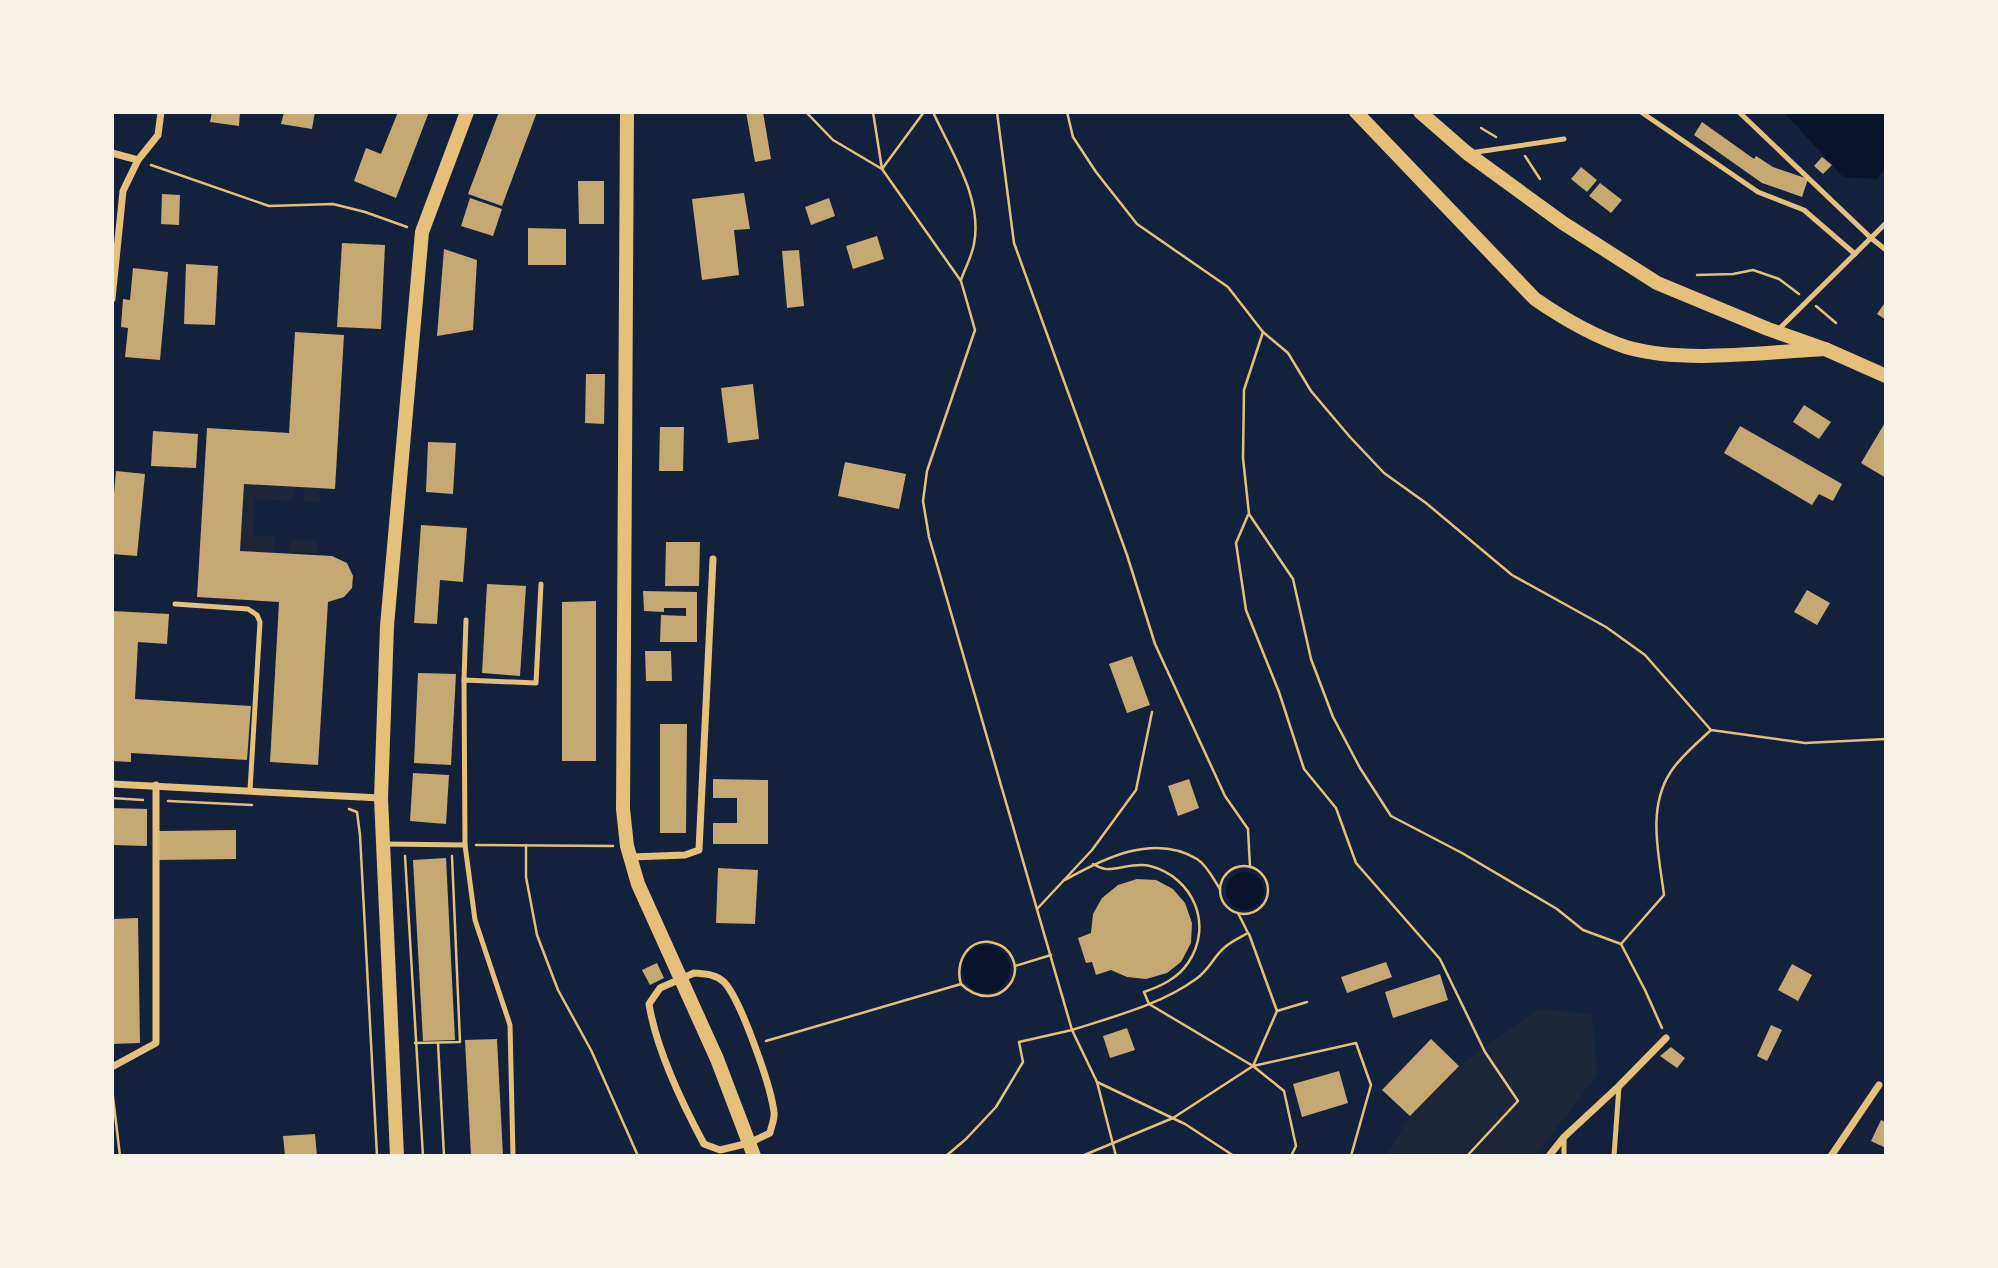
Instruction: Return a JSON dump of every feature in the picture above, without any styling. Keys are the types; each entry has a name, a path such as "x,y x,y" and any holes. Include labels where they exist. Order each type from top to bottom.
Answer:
{"main road":[{"path":"397,1156 381,798 387,626 422,232 467,112"},
{"path":"627,112 623,809 628,852 638,884 716,1059 752,1150"},
{"path":"1356,112 1535,299 1568,321 1628,347 1664,354 1707,355 1825,349"},
{"path":"1420,112 1467,153 1563,223 1657,283 1886,376"}],"street":[{"path":"112,299 123,191 138,160 158,135 161,112"},
{"path":"112,153 138,160"},
{"path":"628,852 685,855 699,850 713,559"},
{"path":"112,784 381,798"},
{"path":"112,1067 156,1043 156,785"},
{"path":"694,974 712,975 724,982 740,1010 756,1049 775,1115 770,1133 752,1150 720,1150 704,1144 681,1096 652,1026 649,1004 660,988 680,978 694,974"},
{"path":"1549,1156 1564,1137 1666,1038"},
{"path":"1830,1156 1879,1085"}],"lane":[{"path":"1642,112 1758,192 1804,210 1855,254"},
{"path":"1739,112 1886,250"},
{"path":"1467,153 1564,139"},
{"path":"1776,332 1886,223"},
{"path":"464,680 536,683 541,584"},
{"path":"175,604 248,609 257,615 260,622 250,790"},
{"path":"466,620 465,845 475,920 510,1025 513,1156"},
{"path":"383,844 465,845"},
{"path":"1614,1156 1619,1086"},
{"path":"1564,1137 1564,1156"}],"path":[{"path":"806,112 833,140 882,169 961,281 975,330 927,471 923,501 929,537 1072,1030 1097,1082 1116,1156"},
{"path":"873,112 882,169"},
{"path":"882,169 924,112"},
{"path":"933,112 964,177 974,207 974,243 961,281"},
{"path":"997,112 1014,243 1127,555 1154,644 1225,796 1248,829 1250,867"},
{"path":"1066,112 1073,136 1096,172 1137,224 1227,287 1263,332 1288,353 1311,391 1384,473 1426,503 1512,575 1606,628 1646,655 1711,730 1805,743 1886,739"},
{"path":"138,160 269,206 333,204 409,228"},
{"path":"1697,275 1733,274 1753,270 1779,279 1836,323"},
{"path":"1263,332 1244,390 1243,458 1248,514 1236,543 1246,610 1279,692 1304,769 1336,808 1356,863 1440,959 1485,1052 1518,1101 1467,1156"},
{"path":"1248,514 1293,579 1311,659 1333,716 1360,768 1391,816 1462,853 1557,909 1583,930 1621,944 1666,1038"},
{"path":"1038,908 1092,850 1136,790 1152,712"},
{"path":"1621,944 1664,895 1655,826 1660,795 1670,772 1711,730"},
{"path":"112,798 263,805"},
{"path":"344,808 358,812 377,1156"},
{"path":"404,845 423,1156"},
{"path":"415,1044 460,1042 452,845"},
{"path":"465,845 526,845 628,852"},
{"path":"526,845 526,877 537,935 558,990 591,1050 638,1156"},
{"path":"1060,883 1093,864 1125,851 1177,851 1200,860 1220,889 1225,904 1237,913 1248,933 1277,1011 1253,1066"},
{"path":"1093,864 1106,870 1149,865 1175,878 1185,887 1200,917 1201,929 1197,944 1188,963 1168,983 1144,992 1149,1004 1253,1066 1284,1091 1296,1146 1291,1156"},
{"path":"1220,889 1223,879 1230,871 1240,867 1250,867 1264,876 1268,884 1266,901 1254,912 1237,913"},
{"path":"946,1156 996,1107 1023,1062 1019,1042 1072,1030 1171,995 1211,966 1224,947 1248,933"},
{"path":"993,942 1006,949 1013,958 1015,975 1003,991 983,996 970,993 961,984 958,975 959,963 964,953 974,946 993,942"},
{"path":"1015,966 1051,955"},
{"path":"766,1041 961,984"},
{"path":"1277,1011 1307,1002"},
{"path":"438,1043 443,1156"},
{"path":"1082,1156 1173,1118 1253,1066 1356,1043 1371,1086 1351,1156"},
{"path":"1097,1082 1185,1124 1234,1156"},
{"path":"112,1089 120,1156"}],"shaded area":[{"path":"1784,112 1886,112 1886,168 1877,179 1843,177"},
{"path":"244,484 295,487 293,501 255,499 253,535 275,537 274,553 240,551"},
{"path":"304,488 321,490 320,503 303,501"},
{"path":"290,540 318,541 317,553 290,552"},
{"path":"1245,872 1258,878 1264,891 1258,904 1245,910 1232,904 1226,891 1232,878"},
{"path":"986,945 1003,952 1010,969 1003,986 986,993 969,986 962,969 969,952"},
{"path":"1538,1009 1592,1014 1597,1075 1535,1156 1386,1156 1410,1116 1459,1066"}],"building":[{"path":"212,112 240,112 239,126 210,122"},
{"path":"284,112 315,112 312,129 281,124"},
{"path":"398,112 429,112 396,198 354,181 366,148 381,154"},
{"path":"499,112 537,112 502,206 468,194"},
{"path":"746,112 763,112 771,159 755,162"},
{"path":"1702,122 1754,159 1756,156 1773,167 1808,179 1802,197 1762,183 1694,135"},
{"path":"1822,157 1832,165 1823,174 1814,166"},
{"path":"1581,167 1597,180 1587,192 1571,179"},
{"path":"578,181 604,181 604,224 579,224"},
{"path":"1600,183 1622,200 1611,213 1589,196"},
{"path":"744,193 750,229 734,230 739,275 702,280 692,199"},
{"path":"162,194 180,195 179,225 161,224"},
{"path":"470,198 502,209 493,236 461,226"},
{"path":"829,198 835,216 811,225 805,207"},
{"path":"528,228 566,229 566,265 528,265"},
{"path":"877,236 884,259 853,269 846,246"},
{"path":"342,243 385,245 381,329 337,327"},
{"path":"444,249 477,260 473,330 437,336"},
{"path":"799,250 804,306 787,308 782,251"},
{"path":"186,264 218,266 215,325 184,324"},
{"path":"133,268 168,272 160,360 125,357 128,328 121,327 123,299 130,300"},
{"path":"1886,301 1886,320 1877,314"},
{"path":"295,332 344,335 335,489 244,484 240,551 332,556 347,563 353,576 352,588 344,597 328,602 318,765 270,762 279,602 197,597 207,428 289,433"},
{"path":"586,374 605,374 604,424 585,423"},
{"path":"753,384 759,439 728,443 721,388"},
{"path":"1804,405 1831,422 1819,439 1793,422"},
{"path":"1886,421 1886,478 1861,463"},
{"path":"1740,426 1842,484 1833,501 1819,494 1812,505 1724,453"},
{"path":"660,427 684,427 683,471 659,471"},
{"path":"153,431 198,434 196,468 151,466"},
{"path":"428,442 456,443 453,494 426,492"},
{"path":"845,462 906,474 899,509 838,496"},
{"path":"116,471 145,474 137,556 112,554"},
{"path":"421,525 467,528 463,582 440,580 437,624 414,623"},
{"path":"666,542 700,542 699,586 665,586"},
{"path":"487,584 526,586 520,676 482,673"},
{"path":"1807,590 1830,603 1817,625 1794,612"},
{"path":"643,591 697,592 697,642 660,642 661,615 686,616 686,608 664,608 664,612 644,611"},
{"path":"596,601 596,761 562,761 562,602"},
{"path":"112,611 169,614 167,644 138,642 135,699 251,706 247,760 131,753 131,762 112,761"},
{"path":"645,651 671,651 672,681 646,681"},
{"path":"1132,656 1150,705 1127,713 1109,664"},
{"path":"418,673 456,674 451,765 414,763"},
{"path":"660,724 687,724 686,833 660,833"},
{"path":"413,773 449,775 446,824 410,821"},
{"path":"713,779 768,780 768,844 713,844 713,823 737,823 737,798 713,798"},
{"path":"1189,779 1199,808 1178,816 1168,786"},
{"path":"112,808 147,809 147,846 112,845"},
{"path":"236,830 236,859 159,860 159,831"},
{"path":"446,858 455,1040 423,1041 413,860"},
{"path":"718,868 758,870 755,924 716,923"},
{"path":"1137,879 1156,880 1173,889 1185,903 1192,923 1191,943 1181,962 1167,973 1146,979 1127,977 1111,970 1096,975 1092,962 1086,963 1078,938 1091,933 1093,914 1102,898 1118,885"},
{"path":"138,918 140,1043 112,1044 112,919"},
{"path":"1386,962 1392,977 1347,993 1341,977"},
{"path":"657,963 664,978 650,985 642,970"},
{"path":"1792,964 1812,975 1798,1001 1778,990"},
{"path":"1440,974 1448,1000 1393,1018 1385,992"},
{"path":"1771,1025 1782,1030 1767,1061 1757,1056"},
{"path":"1127,1028 1135,1050 1110,1058 1103,1036"},
{"path":"497,1039 503,1156 471,1156 465,1040"},
{"path":"1431,1039 1459,1066 1410,1116 1382,1090"},
{"path":"1671,1047 1685,1058 1677,1068 1660,1056"},
{"path":"1339,1071 1348,1103 1302,1117 1293,1084"},
{"path":"1881,1120 1886,1122 1886,1148 1871,1141"},
{"path":"315,1134 317,1156 285,1156 283,1136"}]}
